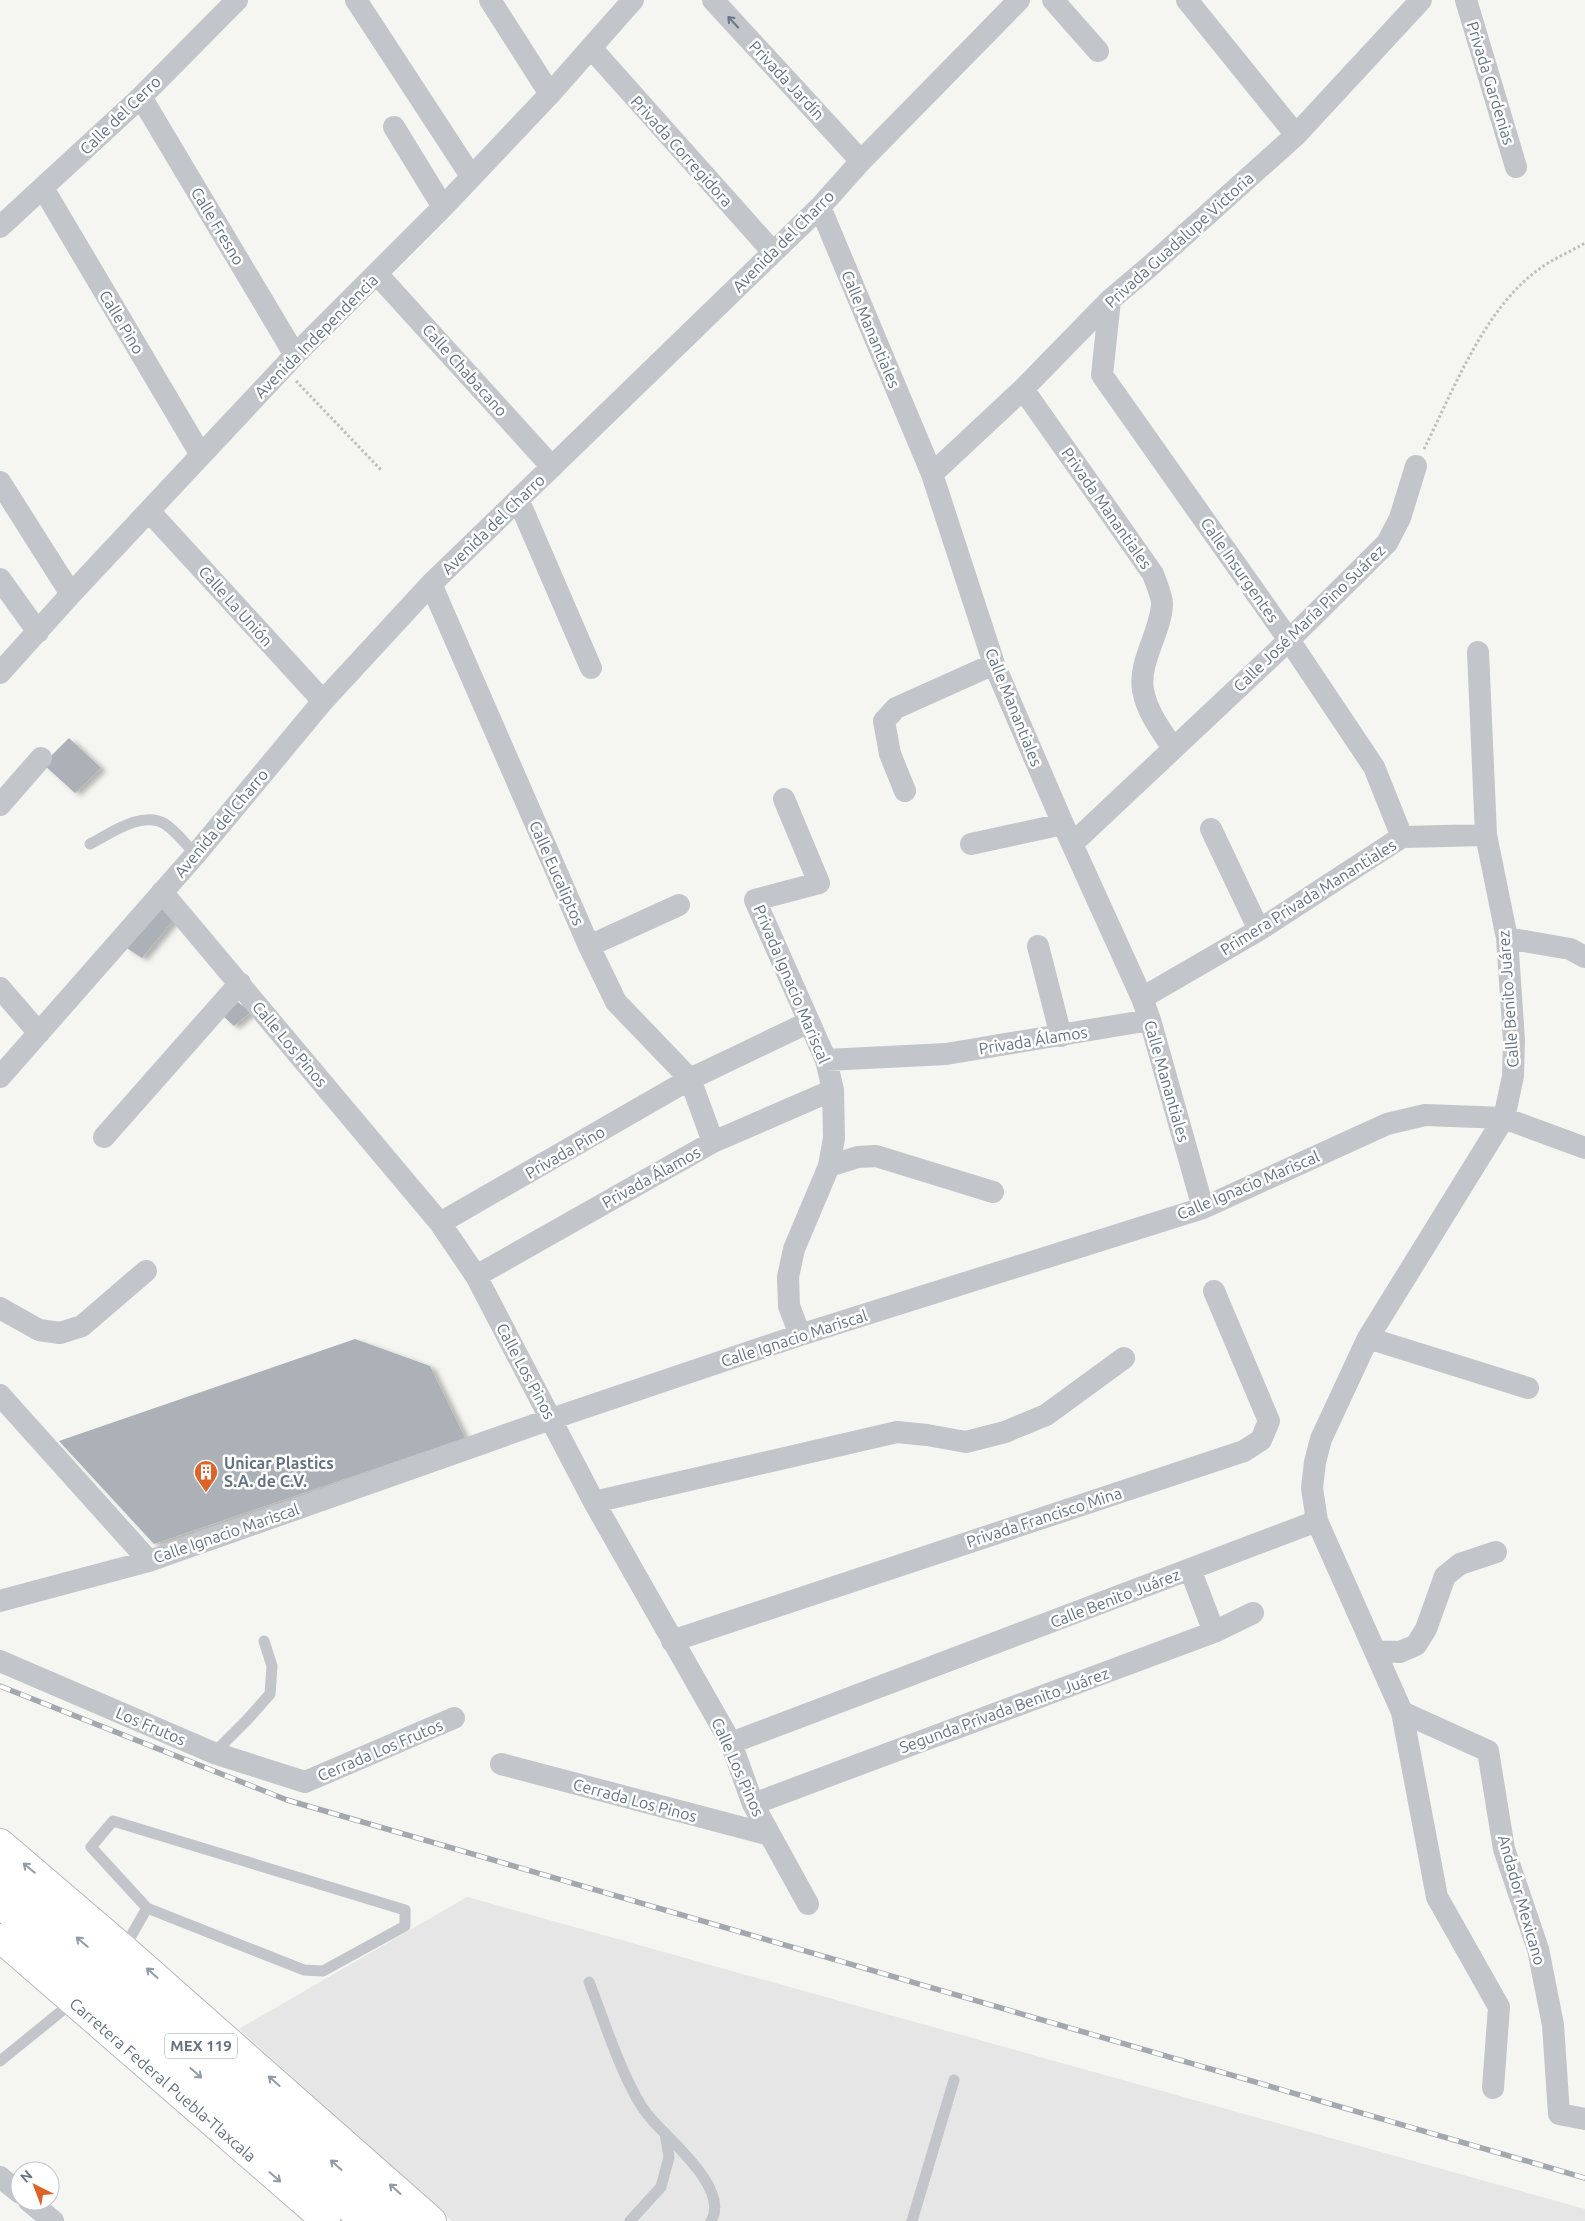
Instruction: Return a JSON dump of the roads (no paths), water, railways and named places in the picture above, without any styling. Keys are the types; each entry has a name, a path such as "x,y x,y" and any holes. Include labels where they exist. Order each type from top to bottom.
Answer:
{"main road":[{"name":"Carretera Federal Puebla-Tlaxcala","path":"0,1843 95,1981 364,2221"},
{"name":"Carretera Federal Puebla-Tlaxcala","path":"0,1874 95,1981 326,2221"},
{"name":"Carretera Federal Puebla-Tlaxcala","path":"0,1904 398,2221"},
{"name":"Carretera Federal Puebla-Tlaxcala","path":"0,1938 95,1981 432,2221"}],"street":[{"name":"Calle del Cerro","path":"0,227 141,97 237,0"},
{"path":"356,0 471,176"},
{"path":"490,0 550,94"},
{"name":"Avenida Independencia","path":"0,673 71,594 289,362 443,207 550,94 634,0"},
{"name":"Privada Jardín","path":"713,0 861,161"},
{"path":"1053,0 1098,51"},
{"path":"1187,0 1296,135"},
{"name":"Privada Guadalupe Victoria","path":"932,474 1023,388 1110,300 1296,135 1420,0"},
{"name":"Privada Gardenias","path":"1466,0 1516,167"},
{"name":"Avenida del Charro","path":"0,1078 196,854 323,701 431,584 820,207 1009,3"},
{"name":"Privada Corregidora","path":"592,49 773,252"},
{"name":"Calle Fresno","path":"141,97 289,362"},
{"path":"394,127 443,207"},
{"name":"Calle Pino","path":"43,188 201,455"},
{"name":"Calle Manantiales","path":"820,207 932,474 994,664 1067,834 1142,998 1150,1020 1203,1208"},
{"name":"Calle Chabacano","path":"377,274 552,467"},
{"name":"Calle Insurgentes","path":"1110,300 1102,375 1289,640 1374,767 1402,837"},
{"name":"Privada Manantiales","path":"1023,388 1153,574 1162,602 1160,624 1147,657 1142,688 1151,716 1173,748"},
{"name":"Calle José María Pino Suárez","path":"1067,834 1173,748 1289,640 1386,543 1400,518 1416,466"},
{"path":"0,482 71,594"},
{"path":"518,499 591,668"},
{"name":"Calle La Unión","path":"149,511 323,701"},
{"path":"0,579 38,632"},
{"name":"Calle Eucaliptos","path":"431,584 589,946 616,1002 690,1079 713,1142"},
{"name":"Calle Benito Juárez","path":"731,1743 1317,1521 1312,1488 1315,1462 1322,1439 1368,1338 1504,1118 1514,1076 1514,1040 1506,938 1486,835 1478,652"},
{"path":"905,791 890,754 884,720 896,708 994,664"},
{"path":"0,805 41,758"},
{"name":"Privada Ignacio Mariscal","path":"784,798 819,884 755,900 826,1060 833,1090 834,1138 829,1166 794,1249 788,1277 789,1306 800,1335"},
{"path":"1211,829 1259,930"},
{"path":"971,844 1067,834"},
{"name":"Primera Privada Manantiales","path":"1142,998 1259,930 1402,837 1486,835"},
{"name":"Calle Los Pinos","path":"162,892 440,1223 476,1276 594,1502 731,1743 753,1804 808,1904"},
{"path":"589,946 679,905"},
{"path":"1506,938 1570,949 1585,957"},
{"path":"1038,946 1061,1036"},
{"path":"104,1137 240,983"},
{"path":"0,988 38,1034"},
{"name":"Privada Álamos","path":"826,1060 946,1054 1150,1020"},
{"name":"Privada Pino","path":"440,1223 690,1079 808,1022"},
{"name":"Privada Álamos","path":"476,1276 713,1142 833,1090"},
{"name":"Calle Ignacio Mariscal","path":"0,1601 149,1561 551,1419 800,1335 1203,1208 1387,1124 1425,1115 1504,1118 1585,1148"},
{"path":"829,1166 858,1157 876,1156 994,1192"},
{"path":"0,1308 39,1330 60,1333 82,1326 146,1271"},
{"name":"Privada Francisco Mina","path":"672,1641 1244,1451 1261,1440 1269,1421 1214,1291"},
{"path":"1368,1338 1528,1388"},
{"path":"594,1502 897,1432 927,1434 966,1442 1005,1432 1046,1415 1124,1358"},
{"path":"0,1395 149,1561"},
{"path":"1317,1521 1402,1712 1437,1897 1499,2007 1493,2088"},
{"path":"1375,1651 1400,1652 1416,1644 1426,1628 1445,1576 1460,1564 1496,1552"},
{"path":"1190,1569 1214,1632"},
{"name":"Segunda Privada Benito Juárez","path":"753,1804 1214,1632 1253,1613"},
{"name":"Los Frutos","path":"0,1661 214,1753 305,1782"},
{"name":"Andador Mexicano","path":"1402,1712 1488,1751 1504,1849 1538,1949 1548,1996 1553,2025 1559,2114 1585,2119"},
{"name":"Cerrada Los Frutos","path":"305,1782 454,1718"},
{"name":"Cerrada Los Pinos","path":"501,1764 770,1835"},
{"path":"0,2177 10,2186"},
{"path":"41,2211 53,2221"}],"lane":[{"path":"90,844 134,822 150,820 165,824 196,854"},
{"path":"214,1753 270,1694 272,1666 264,1641"},
{"path":"113,1821 405,1910 405,1926 323,1971 304,1970 148,1908 90,1847 113,1821"},
{"path":"0,2061 95,1981 148,1908"},
{"path":"588,1982 632,2090 652,2120 690,2157 716,2200 714,2216 711,2221"},
{"path":"912,2221 954,2080"},
{"path":"630,2221 661,2187 669,2157 665,2132"}],"railway":[{"path":"0,1686 287,1800 1585,2178"}],"place":[{"name":"Unicar Plastics S.A. de C.V.","path":"206,1493"}]}
